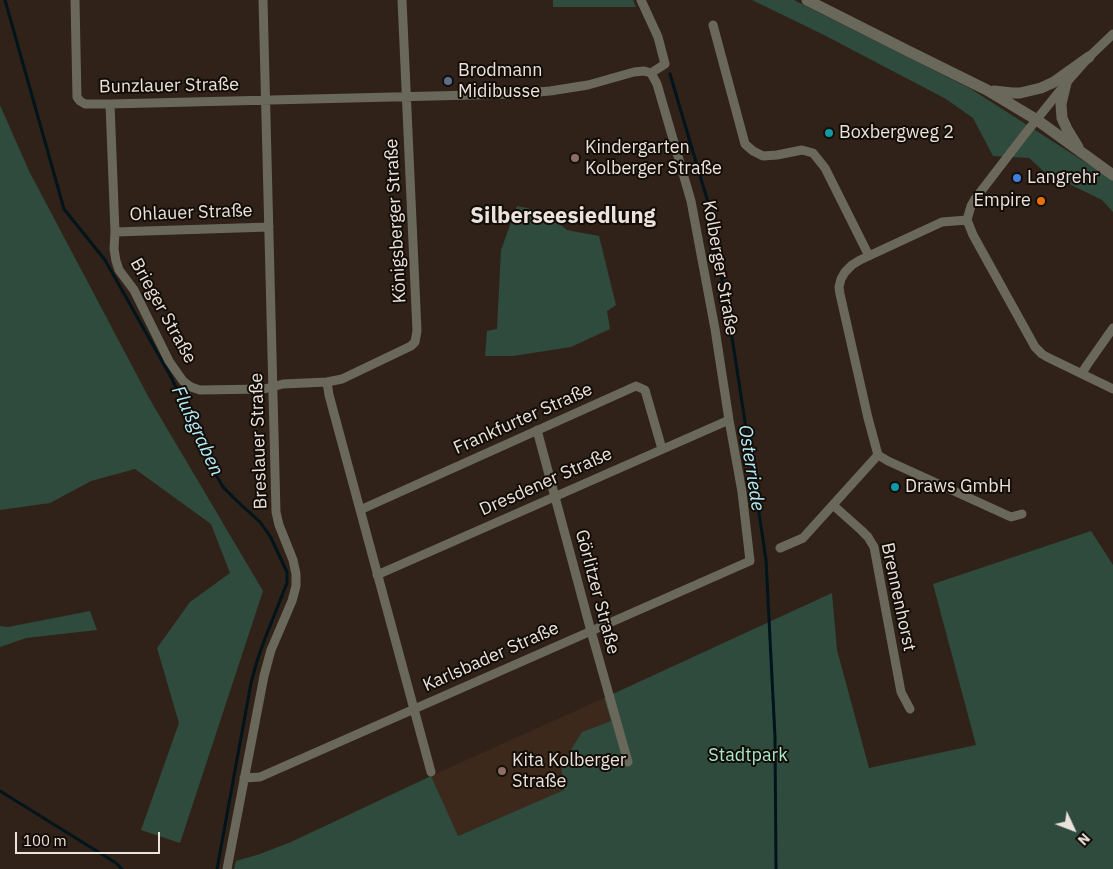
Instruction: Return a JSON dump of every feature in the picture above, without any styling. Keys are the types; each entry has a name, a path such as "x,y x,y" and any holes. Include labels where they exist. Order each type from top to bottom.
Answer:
{"street":[{"name":"Bunzlauer Straße","path":"76,0 77,97 84,104 266,100"},
{"name":"Breslauer Straße","path":"227,869 268,659 292,601 296,586 293,560 276,512 263,0"},
{"name":"Königsberger Straße","path":"273,387 283,384 342,380 411,346 415,342 417,331 402,0"},
{"path":"266,100 513,94 588,85 634,72 644,71 651,73 665,64 658,37 641,0"},
{"path":"806,0 987,90 1037,120 1113,175"},
{"path":"713,25 745,144 763,156 802,150 813,153 825,168 869,256"},
{"path":"1113,34 1066,83 975,199 967,220 973,235 1036,347 1042,354 1113,389"},
{"path":"987,90 1020,93 1035,89 1054,82 1089,57"},
{"name":"Kolberger Straße","path":"651,73 657,84 692,201 742,492 750,561"},
{"path":"1066,83 1062,104 1062,118 1080,150"},
{"name":"Brieger Straße","path":"110,104 114,249 116,261 119,270 134,290 169,361 183,381 191,387 200,390 264,390 273,387"},
{"path":"967,220 942,222 852,265 841,279 840,294 878,455 1011,517 1022,514"},
{"name":"Ohlauer Straße","path":"115,232 268,228"},
{"path":"1082,373 1113,328"},
{"path":"327,382 431,772"},
{"name":"Frankfurter Straße","path":"360,510 636,386 645,390 662,449"},
{"name":"Dresdener Straße","path":"377,575 729,420"},
{"name":"Görlitzer Straße","path":"537,430 628,762"},
{"path":"780,548 804,538 878,455"},
{"name":"Brennenhorst","path":"833,505 868,537 874,547 901,692 910,709"},
{"name":"Karlsbader Straße","path":"244,778 260,777 750,561"}],"shaded area":[{"name":"Kita Kolberger Straße","path":"604,698 611,721 582,732 561,765 565,790 457,836 431,776"}],"green space":[{"path":"553,0 633,0 636,7 553,7"},
{"path":"752,0 794,0 971,89 1113,180 1113,212 1102,200 1067,183 1062,188 1029,158 993,156 973,118 946,99 824,35"},
{"path":"0,105 29,171 149,398 263,591 180,843 141,830 179,723 157,648 190,602 230,573 211,524 135,469 91,481 50,503 0,510"},
{"path":"517,206 545,212 567,230 599,236 616,305 607,311 610,329 571,347 513,356 485,356 487,331 497,329 501,250"},
{"name":"Stadtpark","path":"1091,531 1113,565 1113,869 234,869 236,861 291,842 431,776 458,836 564,790 561,765 582,732 611,721 604,698 832,593 837,650 869,768 976,745 933,584"},
{"path":"90,611 97,630 26,638 0,647 0,626 8,627"}],"waterway":[{"name":"Flußgraben","path":"5,0 64,209 105,260 171,377 203,443 211,466 223,487 260,522 270,536 287,572 287,583 264,641 251,683 217,869"},
{"name":"Osterriede","path":"670,74 707,199 730,324 766,560 775,737 776,869"},
{"path":"0,791 116,863 122,869"}],"place":[{"name":"Brodmann Midibusse","path":"448,81"},
{"name":"Boxbergweg 2","path":"829,133"},
{"name":"Kindergarten Kolberger Straße","path":"575,158"},
{"name":"Langrehr","path":"1017,178"},
{"name":"Empire","path":"1041,201"},
{"name":"Draws GmbH","path":"895,487"},
{"name":"Kita Kolberger Straße","path":"502,771"}],"district":[{"name":"Silberseesiedlung","path":"563,217"}]}
